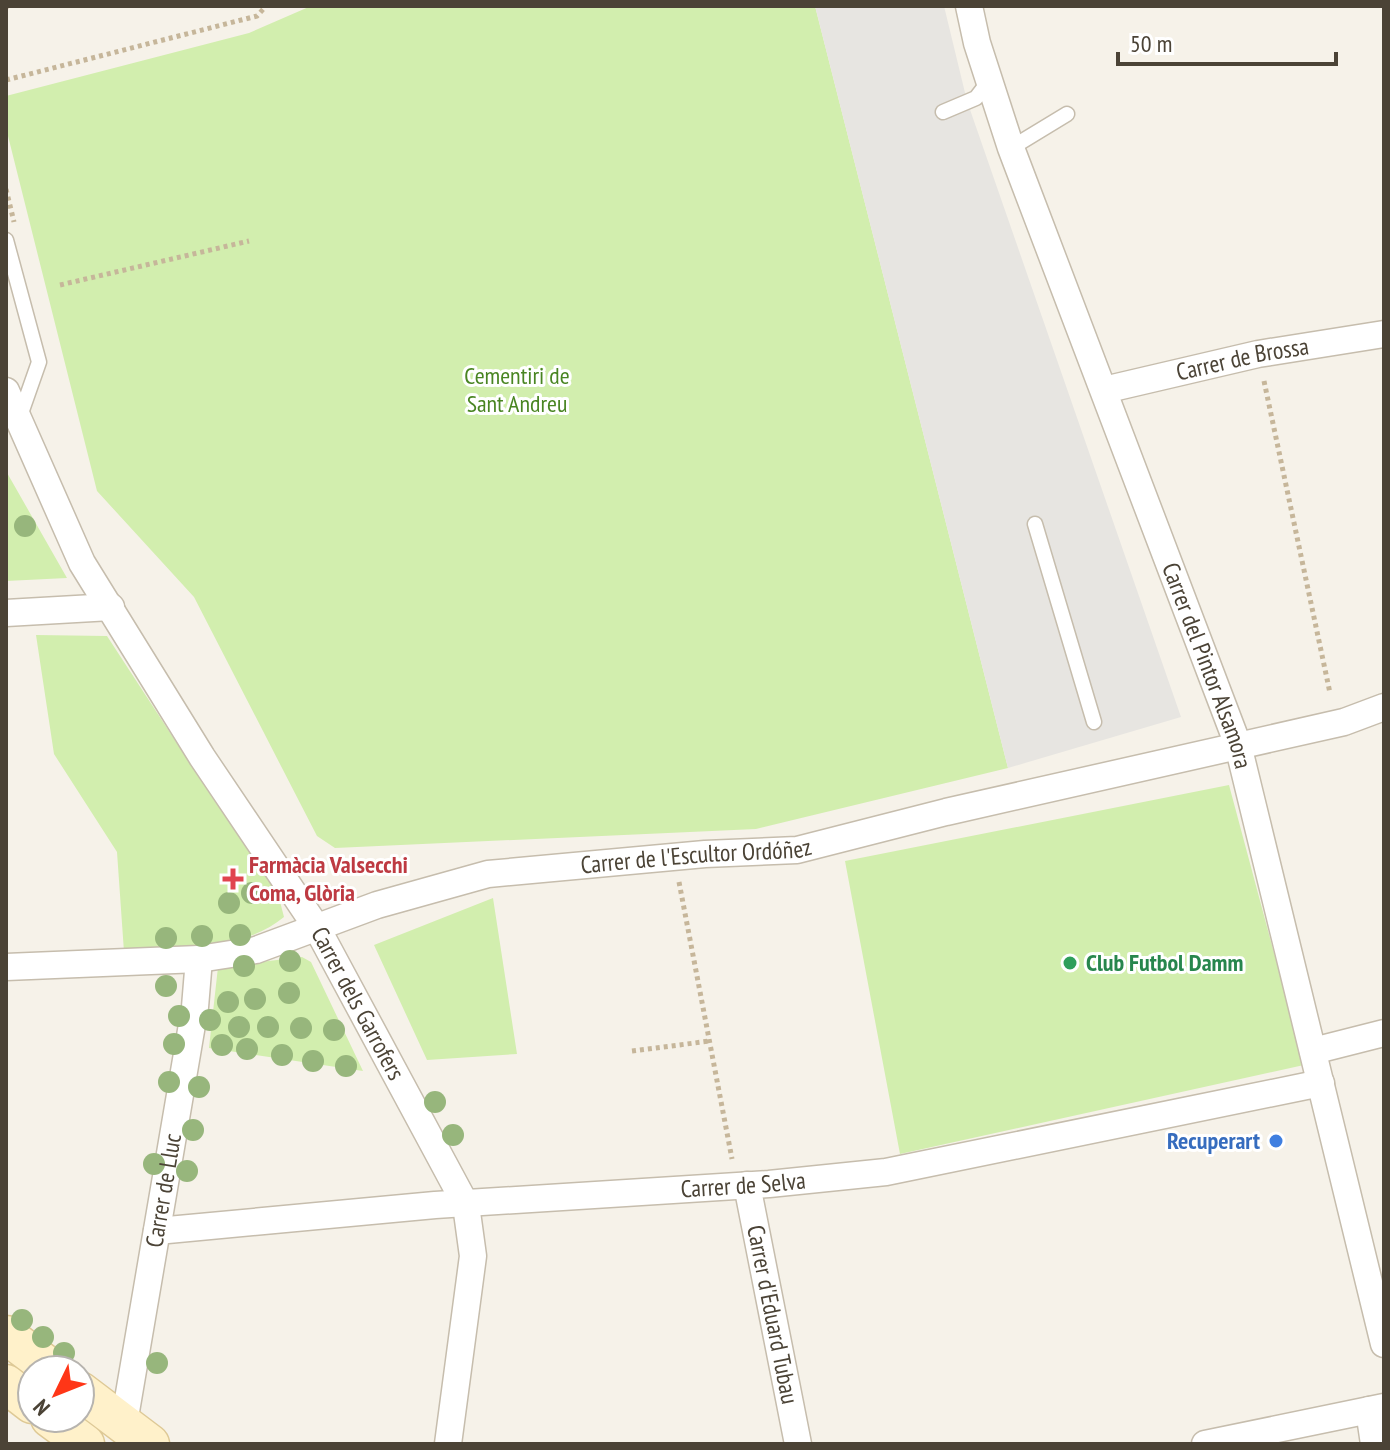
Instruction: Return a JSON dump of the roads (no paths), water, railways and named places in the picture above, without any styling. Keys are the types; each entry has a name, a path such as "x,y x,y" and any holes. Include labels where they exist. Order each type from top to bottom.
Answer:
{"main road":[{"path":"6,1335 32,1354"},
{"path":"96,1403 137,1434"}],"street":[{"name":"Carrer del Pintor Alsamora","path":"969,6 1011,148 1238,745 1384,1344"},
{"name":"Carrer de Brossa","path":"1104,390 1258,354 1384,334"},
{"name":"Carrer dels Garrofers","path":"6,391 82,563 202,757 317,928 466,1205 473,1256 448,1444"},
{"path":"6,613 111,607"},
{"name":"Carrer de l'Escultor Ordóñez","path":"6,967 199,959 256,950 377,905 488,874 705,854 797,850 1344,722 1384,707"},
{"name":"Carrer de Lluc","path":"137,1434 157,1231 195,1007 199,959"},
{"path":"1313,1051 1384,1033"},
{"name":"Carrer de Selva","path":"157,1231 741,1178 886,1172 1321,1083"},
{"name":"Carrer d'Eduard Tubau","path":"741,1178 798,1444"},
{"path":"1205,1444 1377,1408 1374,1444"}],"lane":[{"path":"943,112 976,98 989,81"},
{"path":"1011,148 1067,114"},
{"path":"6,240 11,268 39,362 18,419"},
{"path":"1035,524 1094,722"}],"place":[{"name":"Farmàcia Valsecchi Coma, Glòria","path":"233,879"},
{"name":"Club Futbol Damm","path":"1070,963"},
{"name":"Recuperart","path":"1276,1141"}],"park label":[{"name":"Cementiri de Sant Andreu","path":"517,390"}]}
